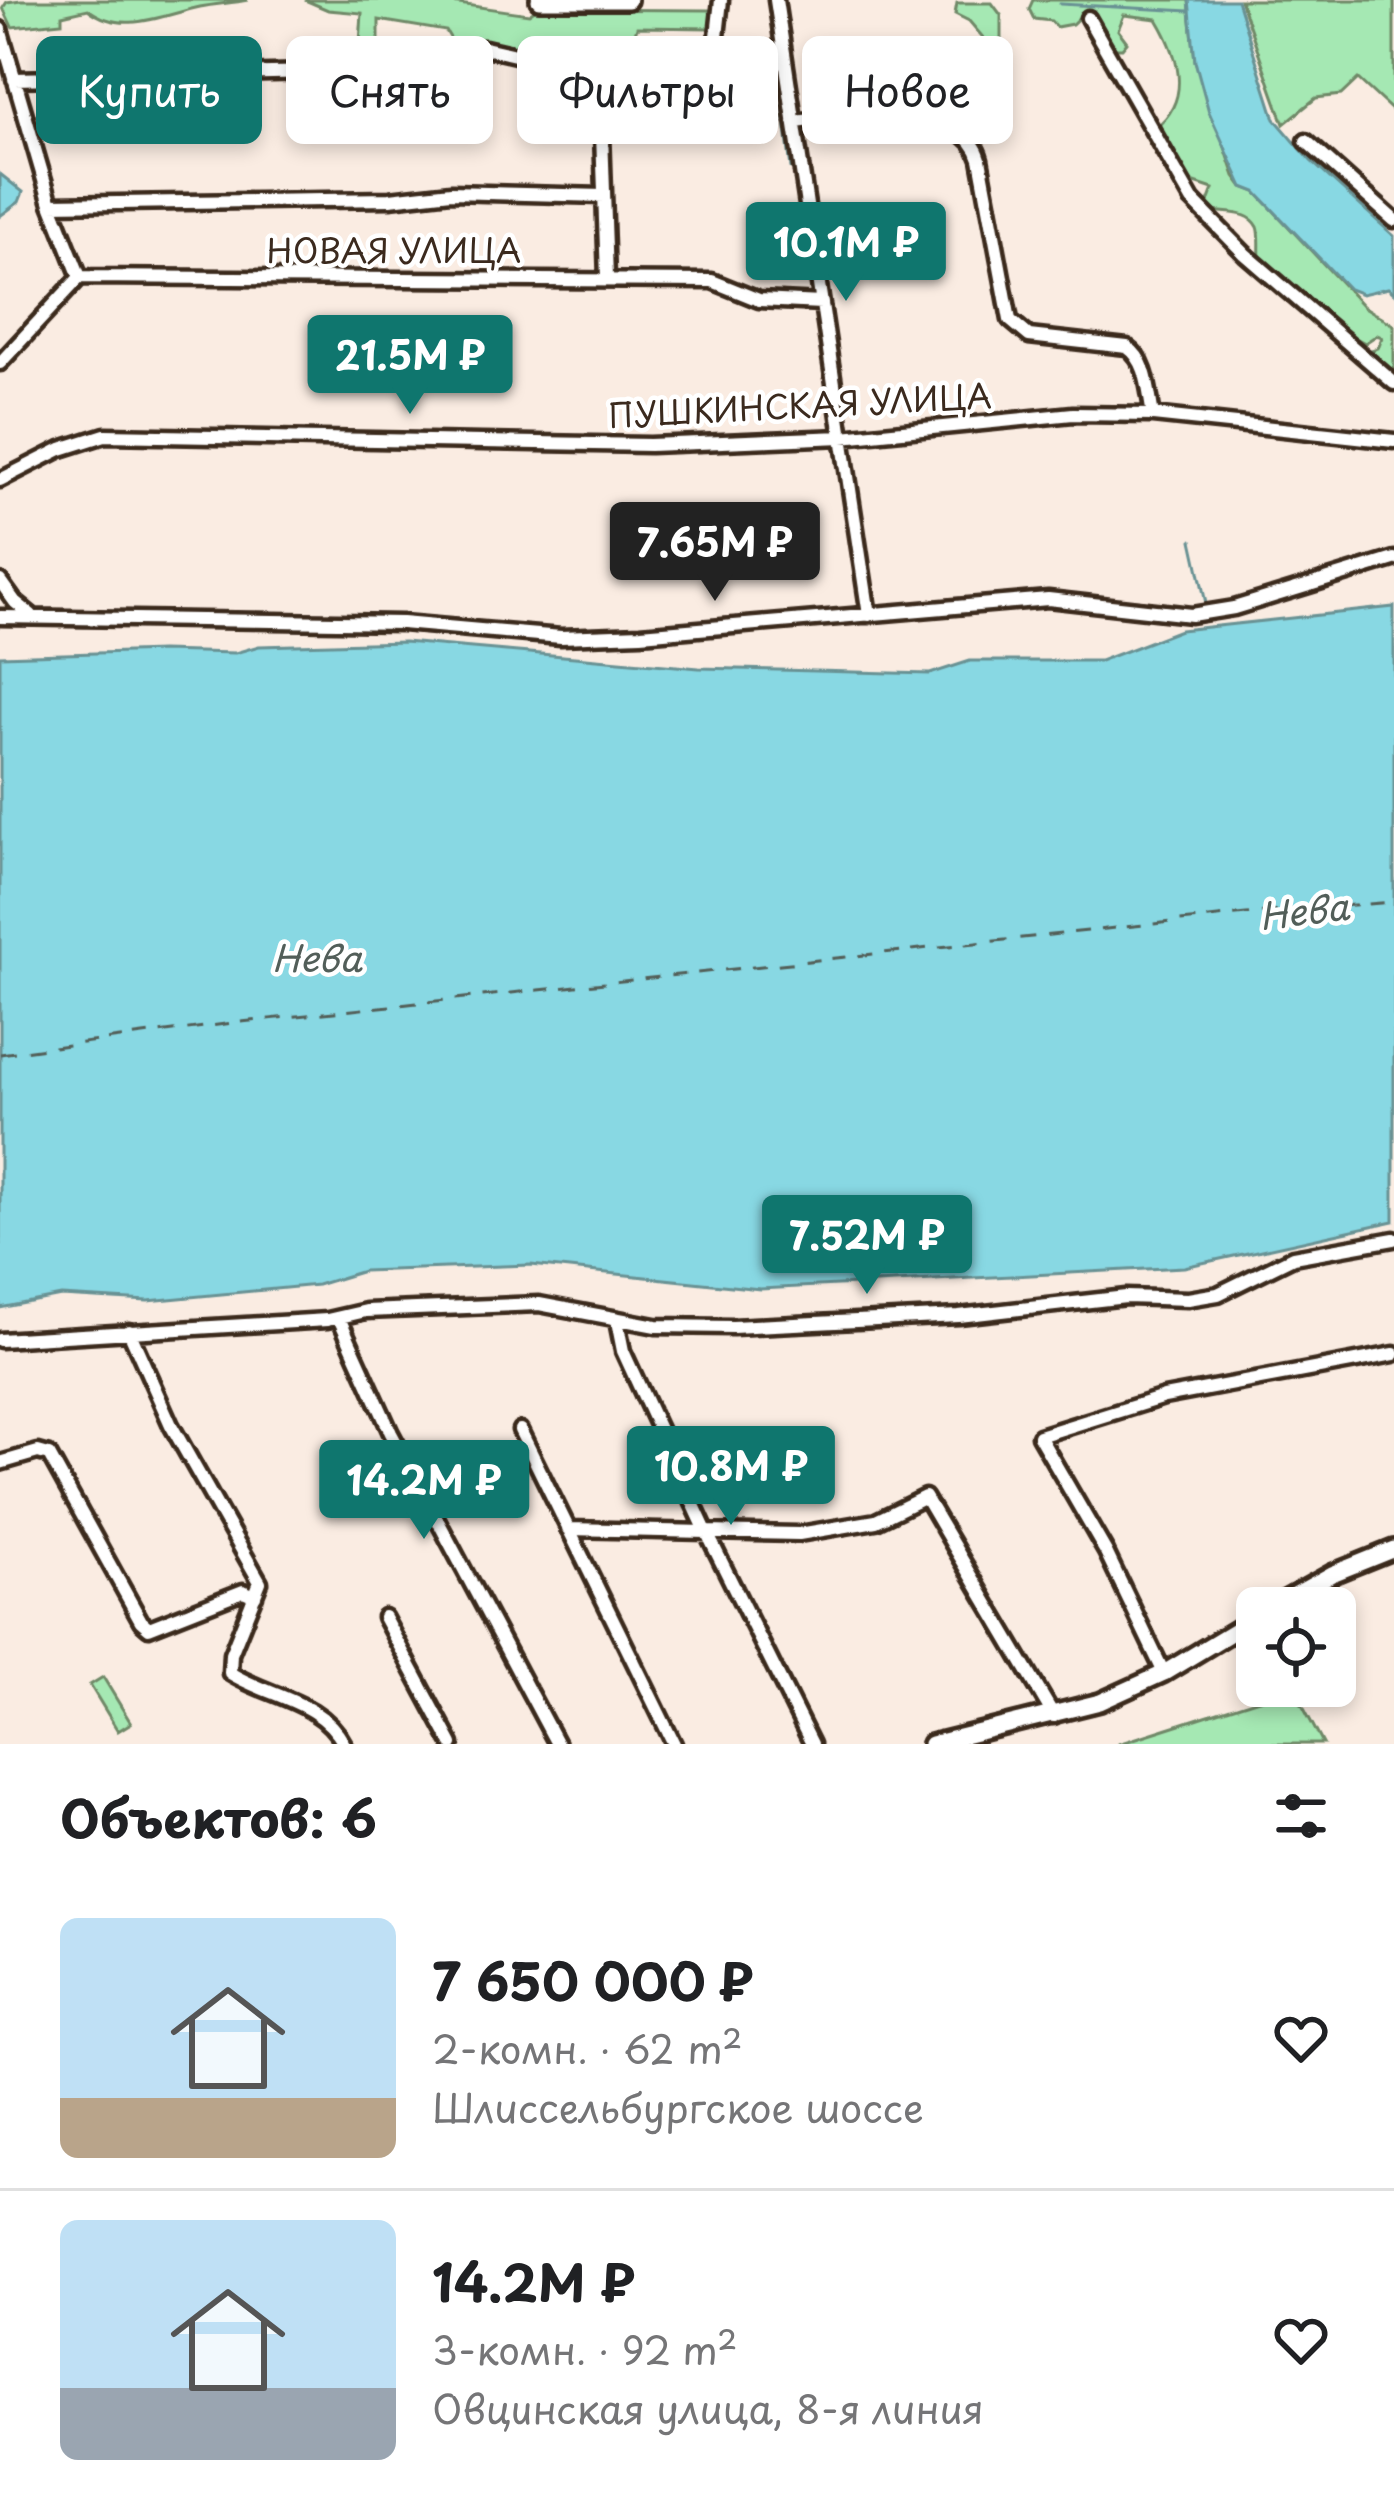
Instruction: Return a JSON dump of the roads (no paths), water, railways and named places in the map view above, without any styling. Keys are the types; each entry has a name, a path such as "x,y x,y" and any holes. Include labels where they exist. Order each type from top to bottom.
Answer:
{"main road":[{"path":"538,0 628,0"},
{"path":"1309,1587 1394,1550"},
{"path":"931,1744 1100,1702 1163,1673 1236,1630"}],"street":[{"path":"717,36 721,0"},
{"path":"776,0 869,615"},
{"path":"1088,18 1192,200 1261,268 1394,383"},
{"path":"0,29 52,204 80,277 0,363"},
{"path":"14,79 437,69 477,48 517,57"},
{"path":"794,122 865,115 903,118 971,136 980,159 1010,320 1029,336 1135,351 1153,415"},
{"path":"1306,141 1394,220"},
{"path":"602,144 607,278"},
{"path":"52,204 389,199 451,192 604,196"},
{"name":"НОВАЯ УЛИЦА","path":"80,277 712,281 759,300 822,302"},
{"name":"ПУШКИНСКАЯ УЛИЦА","path":"0,480 62,449 105,435 650,446 842,437 1073,414 1153,415 1394,441"},
{"path":"0,617 403,623 561,637 1070,599 1191,615 1234,608 1394,560"},
{"path":"0,581 32,616"},
{"path":"0,1340 339,1318 366,1311 539,1304 656,1326 733,1327 959,1316 1126,1297 1188,1300 1218,1294 1293,1257 1394,1239"},
{"path":"339,1318 392,1433 557,1744"},
{"path":"616,1321 623,1352 705,1529 812,1744"},
{"path":"129,1331 171,1425 260,1582 231,1654 230,1673 312,1711 332,1725 344,1744"},
{"path":"1163,1673 1106,1552 1039,1436 1164,1397 1394,1354"},
{"path":"520,1430 674,1744"},
{"path":"0,1463 38,1452 49,1455 148,1628 243,1591 255,1596"},
{"path":"568,1528 799,1534 877,1521 925,1497 1054,1716"},
{"path":"384,1617 452,1744"}],"water":[{"path":"1189,0 1237,0 1275,119 1311,161 1394,236 1394,293 1388,288 1362,294 1349,289 1256,192 1243,187 1209,112 1195,61"},
{"path":"0,174 23,192 19,202 0,216"},
{"name":"Нева","path":"1394,607 1394,1221 1184,1267 760,1289 531,1265 363,1271 317,1285 148,1301 61,1296 0,1308 0,656 235,653 259,646 404,642 699,668 930,674 970,661 1100,661 1180,630"}],"waterway":[{"path":"1060,4 1190,11"},
{"path":"780,83 791,168"},
{"path":"1192,540 1207,608"}]}
